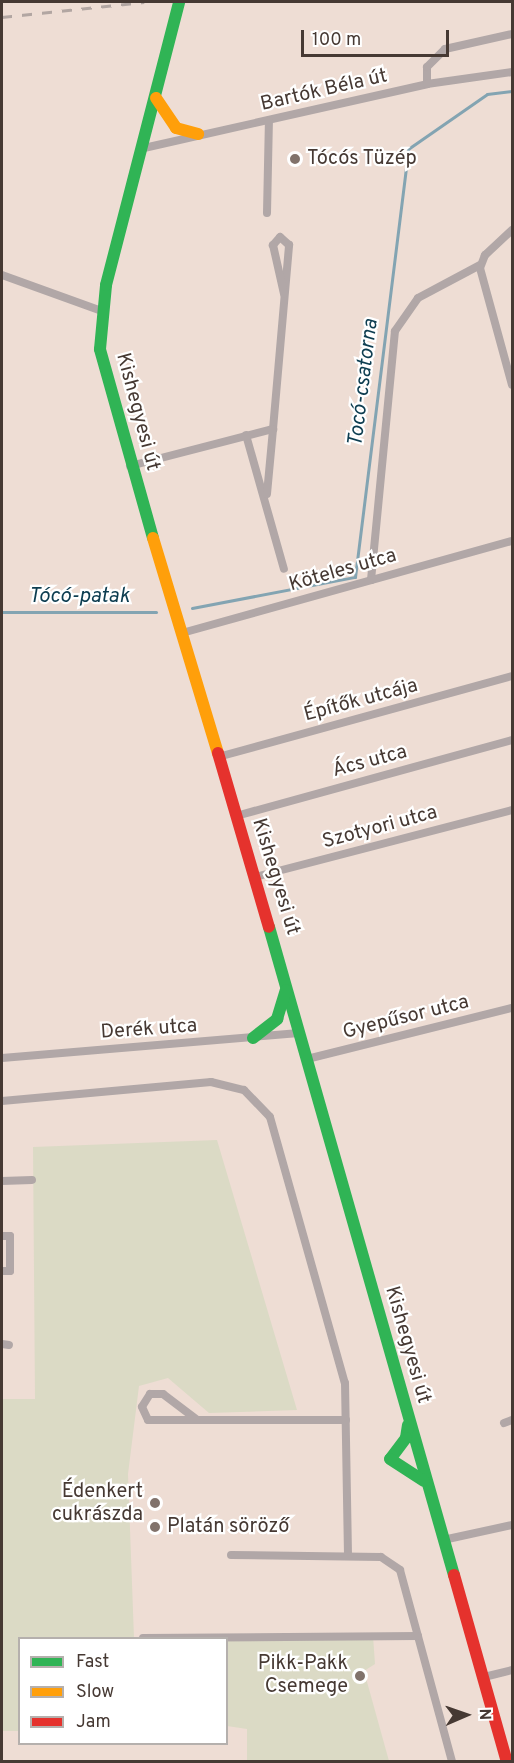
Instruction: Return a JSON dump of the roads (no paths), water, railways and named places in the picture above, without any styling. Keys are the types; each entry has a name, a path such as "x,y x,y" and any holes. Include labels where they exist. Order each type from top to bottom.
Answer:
{"street":[{"name":"Kishegyesi út","path":"179,2 102,311 105,380 255,877 408,1421 507,1761"},
{"path":"427,84 428,67 445,50 513,34"},
{"name":"Bartók Béla út","path":"144,148 427,84 513,72"},
{"path":"156,98 176,128 198,134"},
{"path":"267,213 269,121"},
{"path":"371,580 396,331 418,298 480,264 485,255 513,230"},
{"path":"266,501 289,245 280,237 273,245 284,294"},
{"path":"480,264 513,385"},
{"path":"2,275 102,311"},
{"path":"130,466 273,429"},
{"path":"246,435 284,569"},
{"path":"254,462 270,462"},
{"name":"Köteles utca","path":"182,633 513,541"},
{"name":"Építők utcája","path":"218,757 513,676"},
{"name":"Ács utca","path":"236,816 513,740"},
{"name":"Szotyori utca","path":"255,877 513,810"},
{"path":"254,1038 278,1019 287,989"},
{"name":"Gyepűsor utca","path":"307,1059 391,1041 513,1008"},
{"name":"Derék utca","path":"2,1058 299,1033"},
{"path":"2,1101 211,1083 244,1090 270,1117 345,1383 348,1555"},
{"path":"2,1181 32,1180"},
{"path":"2,1236 10,1236 10,1270 2,1270"},
{"path":"196,1419 163,1394 150,1394 142,1407 147,1420 346,1420"},
{"path":"408,1421 406,1438 390,1459 414,1470 427,1485"},
{"path":"443,1540 513,1525"},
{"path":"231,1555 381,1557 400,1570 452,1761"},
{"path":"228,1638 418,1636"},
{"path":"484,1677 513,1670"}],"waterway":[{"name":"Tocó-csatorna","path":"192,608 355,577 408,149 487,94 512,91"},
{"name":"Tócó-patak","path":"2,612 156,612"}],"railway":[{"path":"2,17 144,2"}],"place":[{"name":"Tócós Tüzép","path":"295,159"},
{"name":"Édenkert cukrászda","path":"155,1503"},
{"name":"Platán söröző","path":"155,1527"},
{"name":"Pikk-Pakk Csemege","path":"360,1676"}]}
